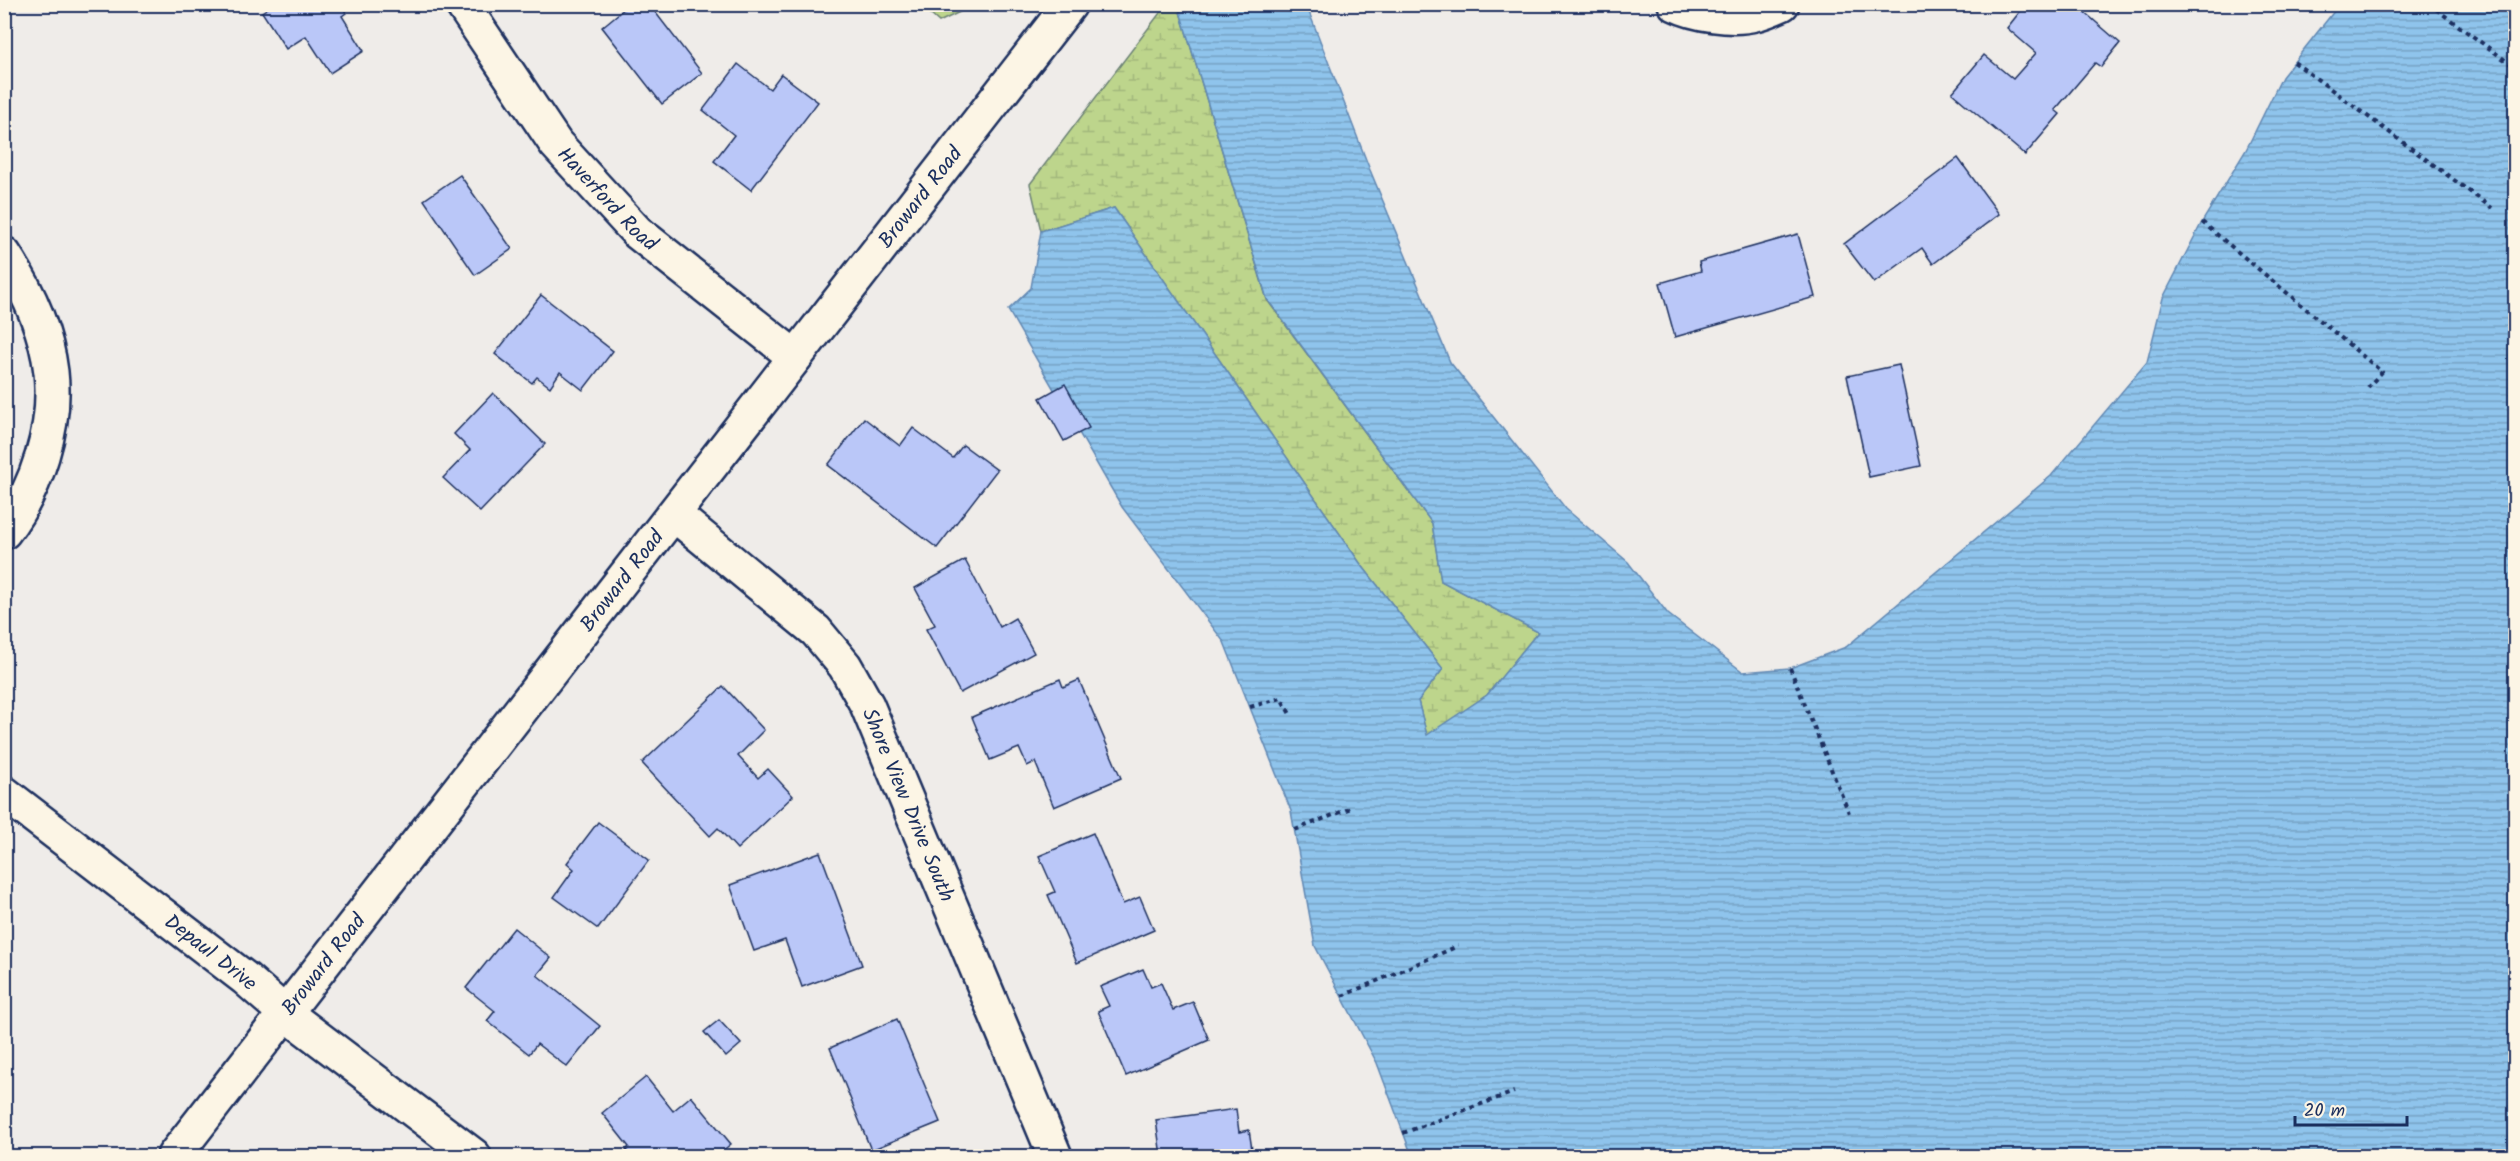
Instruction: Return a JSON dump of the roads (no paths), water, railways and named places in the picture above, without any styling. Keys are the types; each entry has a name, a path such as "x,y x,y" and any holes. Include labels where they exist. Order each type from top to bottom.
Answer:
{"street":[{"name":"Haverford Road","path":"462,4 556,144 636,232 795,357"},
{"name":"Broward Road","path":"174,1156 675,515 1070,4"},
{"path":"1675,4 1690,11 1716,15 1753,15 1782,4"},
{"path":"4,254 20,277 32,305 43,334 51,373 50,412 44,450 30,490 4,532"},
{"name":"Shore View Drive South","path":"675,515 816,631 850,676 867,705 1055,1156"},
{"name":"Depaul Drive","path":"4,793 246,980 285,1013 474,1156"}],"water":[{"path":"1178,5 1304,5 1309,12 1370,170 1450,362 1566,509 1628,562 1668,614 1743,672 1790,668 1846,647 2051,476 2147,362 2163,298 2202,222 2246,150 2282,77 2339,5 2515,5 2515,1156 1412,1156 1377,1063 1315,946 1291,811 1224,642 1122,507 1008,310 1031,288 1041,231 1114,208 1360,563 1443,669 1418,701 1427,735 1487,695 1538,632 1441,581 1432,523 1267,299"}]}
